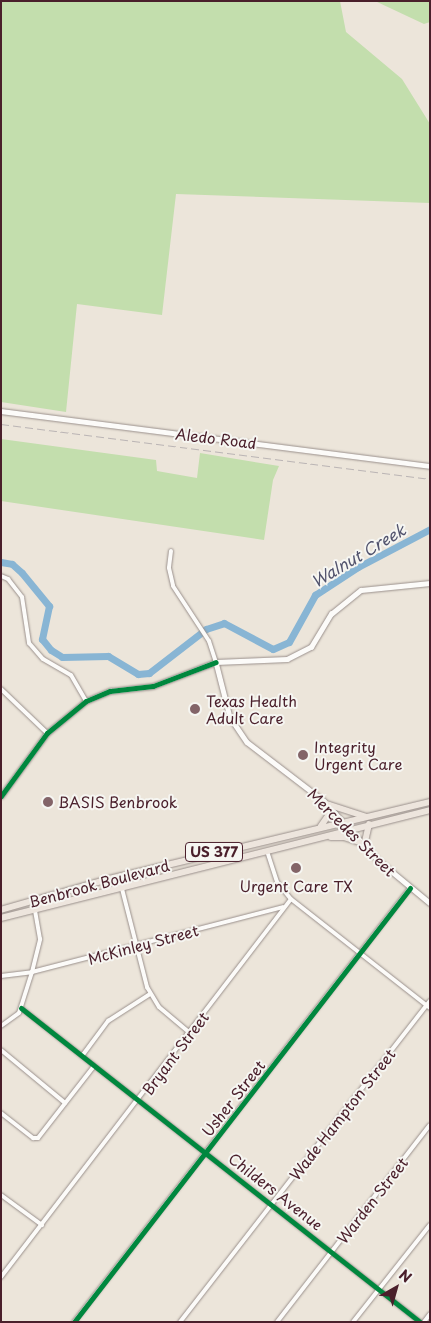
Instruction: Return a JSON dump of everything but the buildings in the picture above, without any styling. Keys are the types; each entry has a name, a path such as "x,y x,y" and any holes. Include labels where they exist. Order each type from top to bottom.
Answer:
{"highway":[{"name":"Benbrook Boulevard","path":"1,910 119,877 321,826 430,802"},
{"path":"321,826 328,816 328,805 367,816"},
{"name":"Benbrook Boulevard","path":"1,918 430,810"},
{"path":"324,836 344,837 363,845 369,825"}],"street":[{"name":"Aledo Road","path":"1,411 430,466"},
{"path":"172,551 170,576 190,614 211,646 216,662"},
{"path":"1,576 8,579 22,597 29,643 44,659 71,676 86,701"},
{"path":"1,796 47,734 86,701 110,691 153,686 216,662 287,659 311,647 331,614 361,590 430,583"},
{"name":"Mercedes Street","path":"216,662 230,717 237,730 265,758 328,805 363,845 410,888 430,903"},
{"path":"1,689 47,734"},
{"path":"267,851 276,882 291,899 428,1006"},
{"path":"119,877 150,994 159,1007 190,1033"},
{"name":"Usher Street","path":"74,1322 410,888"},
{"name":"Bryant Street","path":"1,1277 139,1100 283,907 291,899"},
{"name":"McKinley Street","path":"1,976 32,972 283,907"},
{"path":"1,1026 21,1008 32,972 40,939 35,910"},
{"path":"82,1056 108,1021 150,994"},
{"name":"Wade Hampton Street","path":"180,1322 430,1001"},
{"name":"Childers Avenue","path":"21,1008 422,1322"},
{"path":"1,1050 65,1103"},
{"path":"1,1113 33,1138 38,1138 94,1066"},
{"name":"Warden Street","path":"277,1322 430,1126"},
{"path":"1,1195 42,1225"},
{"path":"353,1322 430,1226"},
{"path":"422,1322 430,1314"}],"green space":[{"path":"1,1 340,1 346,32 402,79 430,124 430,203 176,194 162,315 77,304 66,412 1,402"},
{"path":"375,1 430,1 430,22 424,24"},
{"path":"1,439 156,460 157,471 197,478 200,453 279,466 273,480 264,540 1,501"}],"waterway":[{"name":"Walnut Creek","path":"1,562 12,564 22,573 49,606 42,639 51,650 62,657 108,656 138,674 149,673 206,629 224,623 273,649 289,642 315,595 358,567 430,529"}],"railway":[{"path":"1,424 430,479"}],"cycle path":[{"path":"1,796 47,733 86,701 110,691 153,686 216,662"},
{"path":"74,1322 410,888"},
{"path":"21,1008 420,1322"}],"place":[{"name":"Texas Health Adult Care","path":"195,709"},
{"name":"Integrity Urgent Care","path":"303,755"},
{"name":"BASIS Benbrook","path":"48,802"},
{"name":"Urgent Care TX","path":"296,868"}]}
